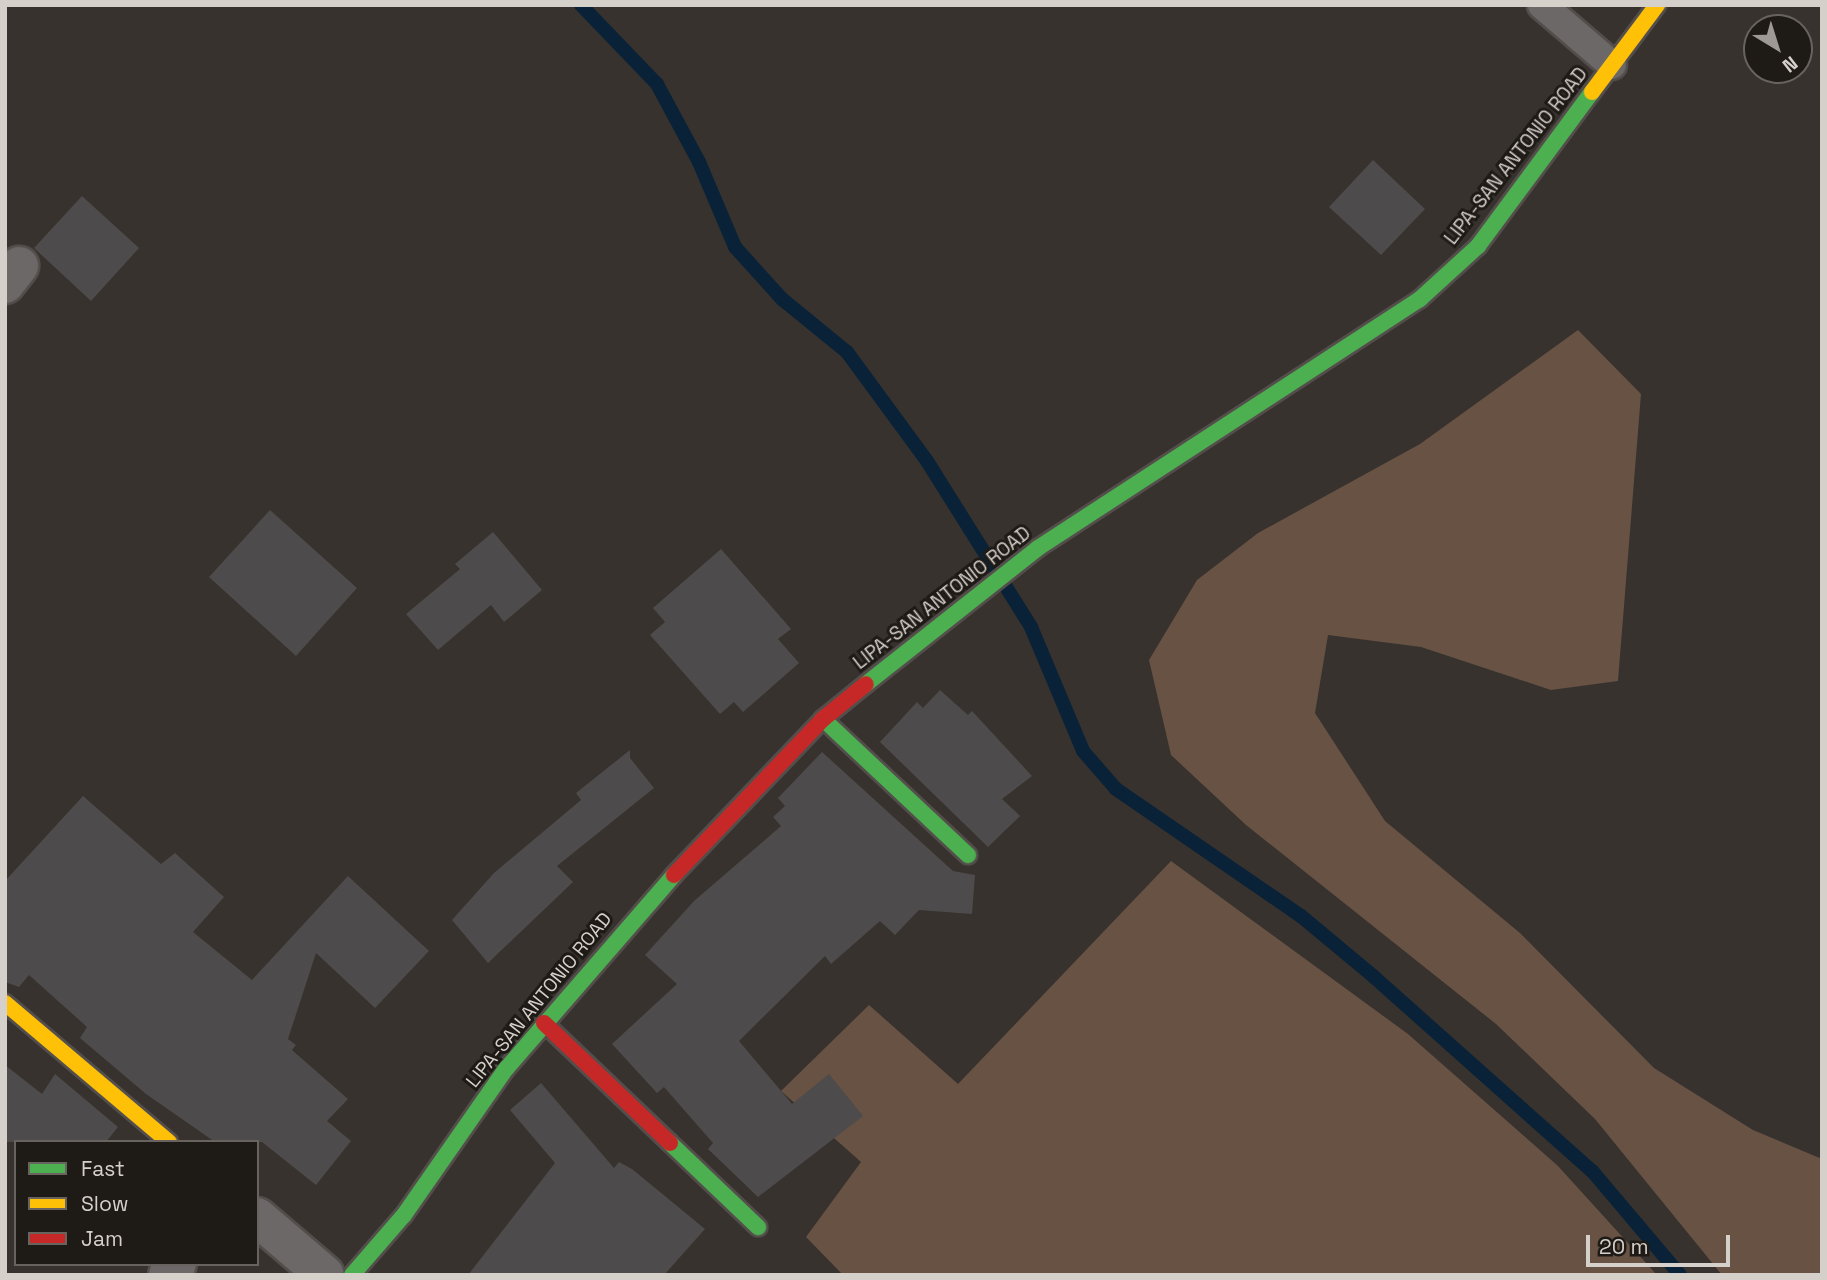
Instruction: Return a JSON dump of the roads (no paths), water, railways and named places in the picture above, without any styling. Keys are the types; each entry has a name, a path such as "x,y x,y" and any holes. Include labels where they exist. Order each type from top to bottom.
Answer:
{"main road":[{"name":"LIPA-SAN ANTONIO ROAD","path":"352,1275 404,1215 506,1069 544,1023 639,913 823,719 957,608 1038,548 1420,299 1478,246 1657,5"},
{"path":"823,719 968,855"},
{"path":"5,1003 167,1140"},
{"path":"544,1023 758,1227"}],"street":[{"path":"259,1219 325,1275"}],"lane":[{"path":"1542,5 1612,65"}],"waterway":[{"path":"581,5 657,84 699,162 735,247 782,299 847,352 927,461 1031,627 1083,751 1116,789 1301,916 1373,976 1593,1172 1680,1275"}]}
